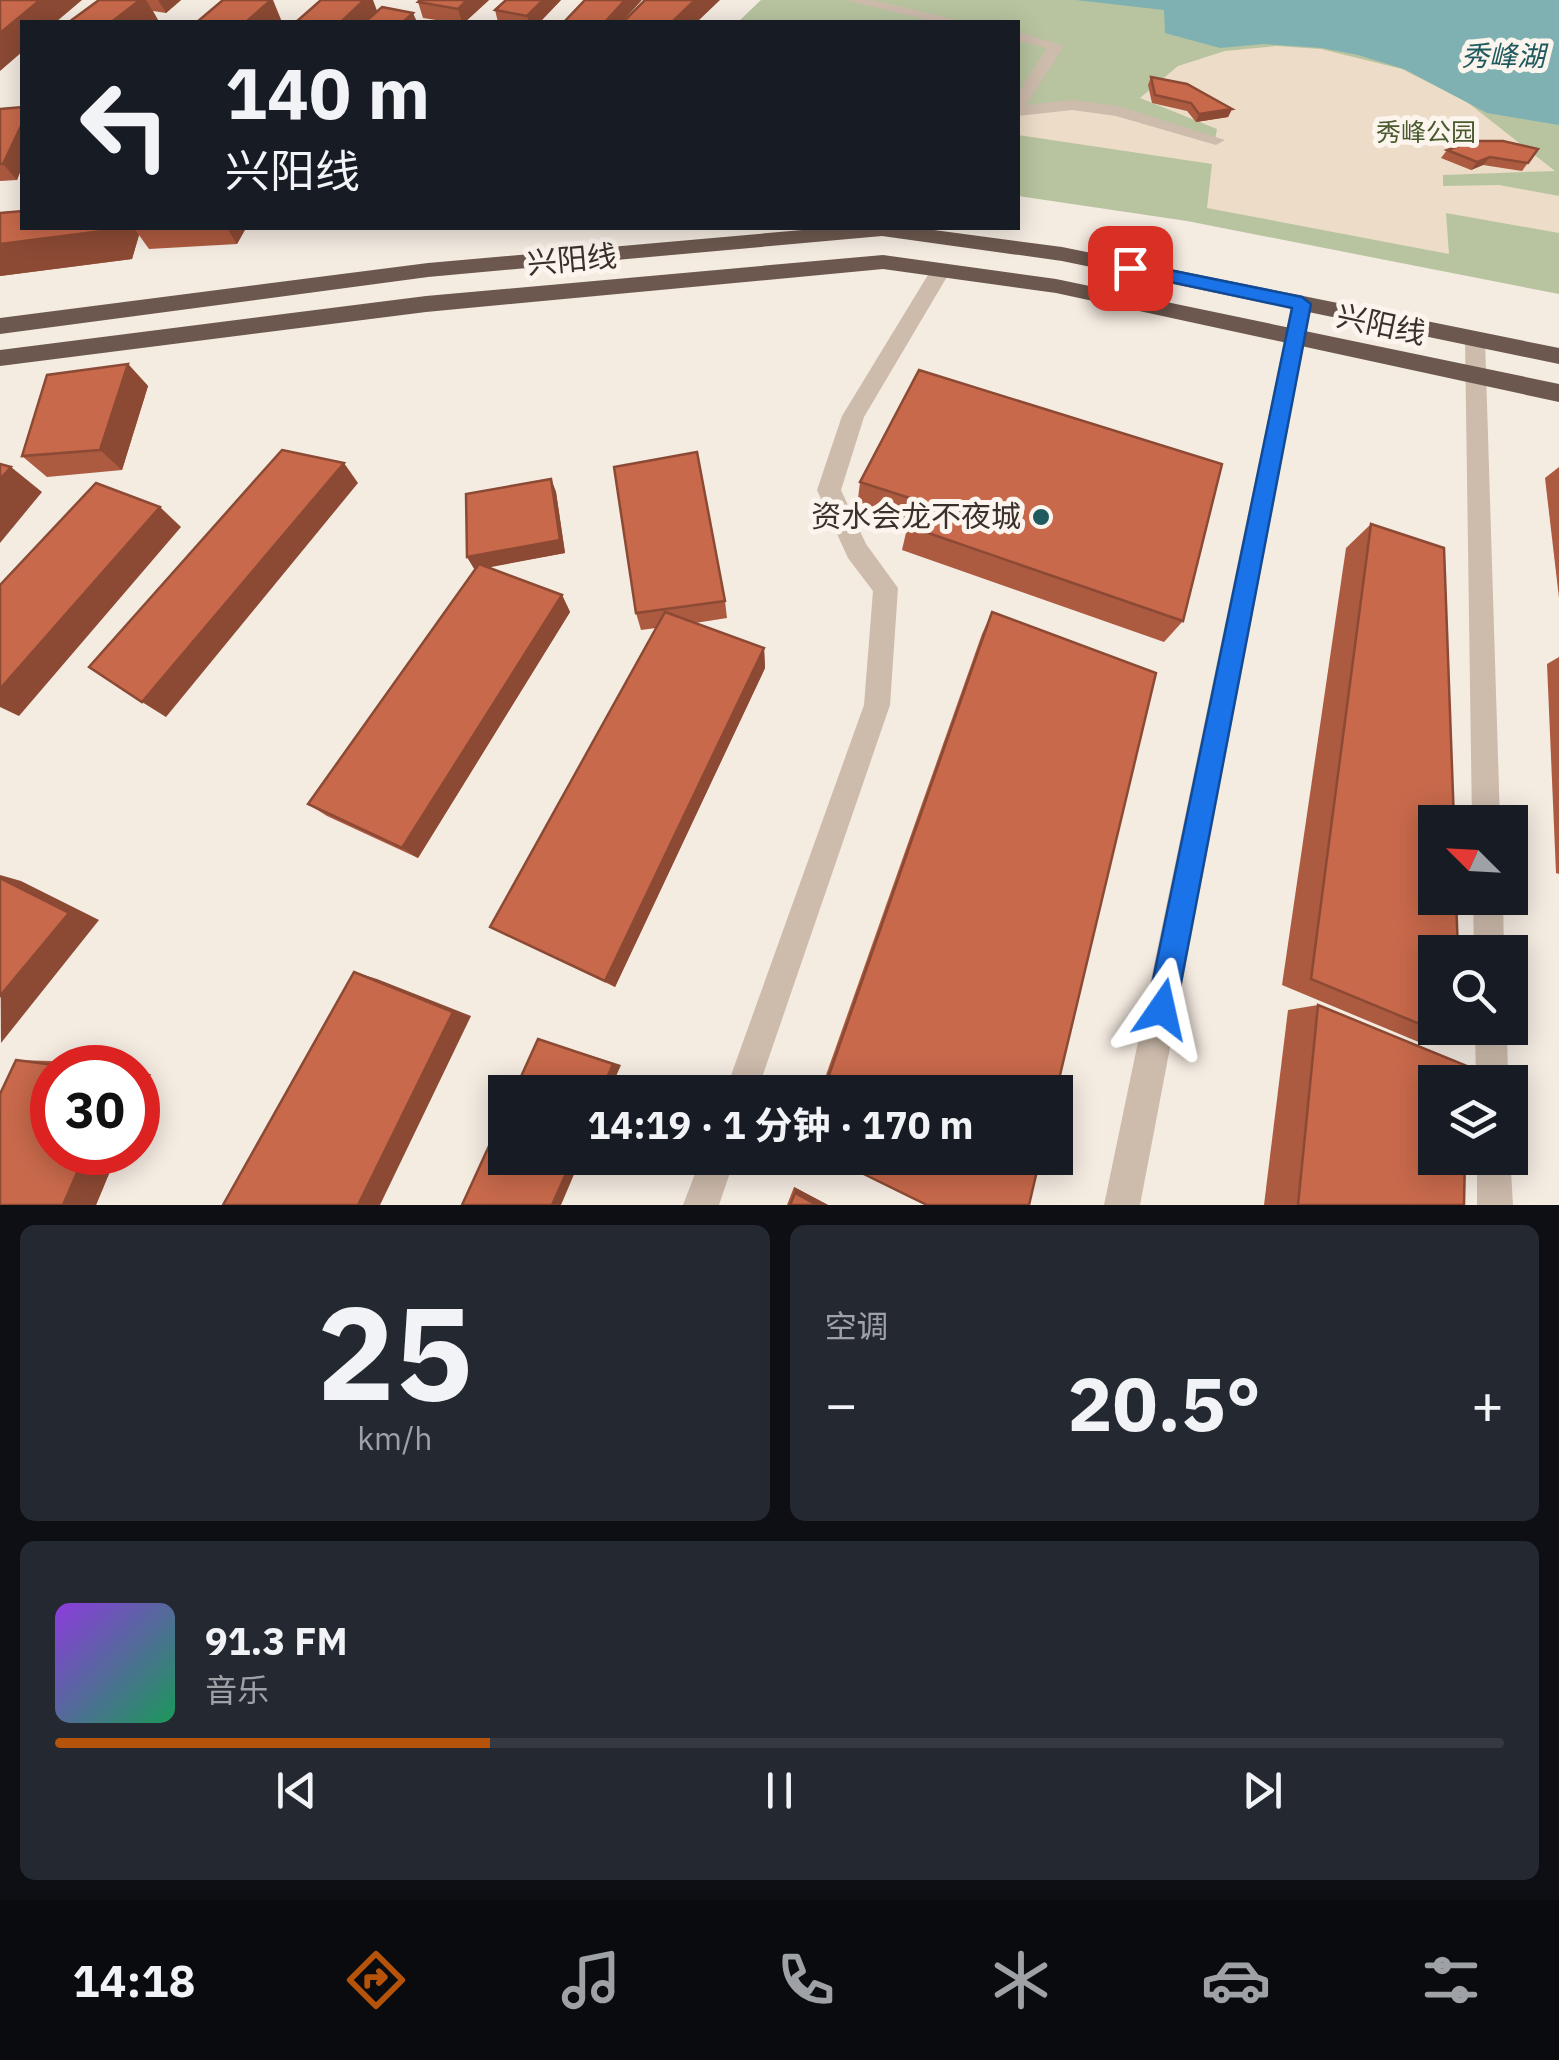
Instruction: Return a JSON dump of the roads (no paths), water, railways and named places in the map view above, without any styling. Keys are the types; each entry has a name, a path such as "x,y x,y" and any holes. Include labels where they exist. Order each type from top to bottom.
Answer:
{"highway":[{"name":"兴阳线","path":"0,326 428,270 871,230"},
{"name":"兴阳线","path":"889,230 1062,254 1559,356"},
{"name":"兴阳线","path":"0,358 466,300 883,262 1056,286 1559,393"}],"street":[{"path":"852,0 947,20"},
{"path":"1020,37 1056,46 1020,105"},
{"path":"1020,108 1072,104 1118,111 1216,140"},
{"path":"747,1075 877,705 886,588 857,551 829,490 852,416 941,270"},
{"path":"1122,1205 1302,304"},
{"path":"1475,339 1486,805"},
{"path":"701,1205 712,1175"},
{"path":"1494,1175 1495,1205"}],"water":[{"name":"秀峰湖","path":"1076,0 1559,0 1559,125 1487,113 1404,69 1358,55 1263,44 1220,48 1165,33 1164,10"}],"place":[{"name":"资水会龙不夜城","path":"1041,517"}],"park label":[{"name":"秀峰公园","path":"1426,132"}]}
